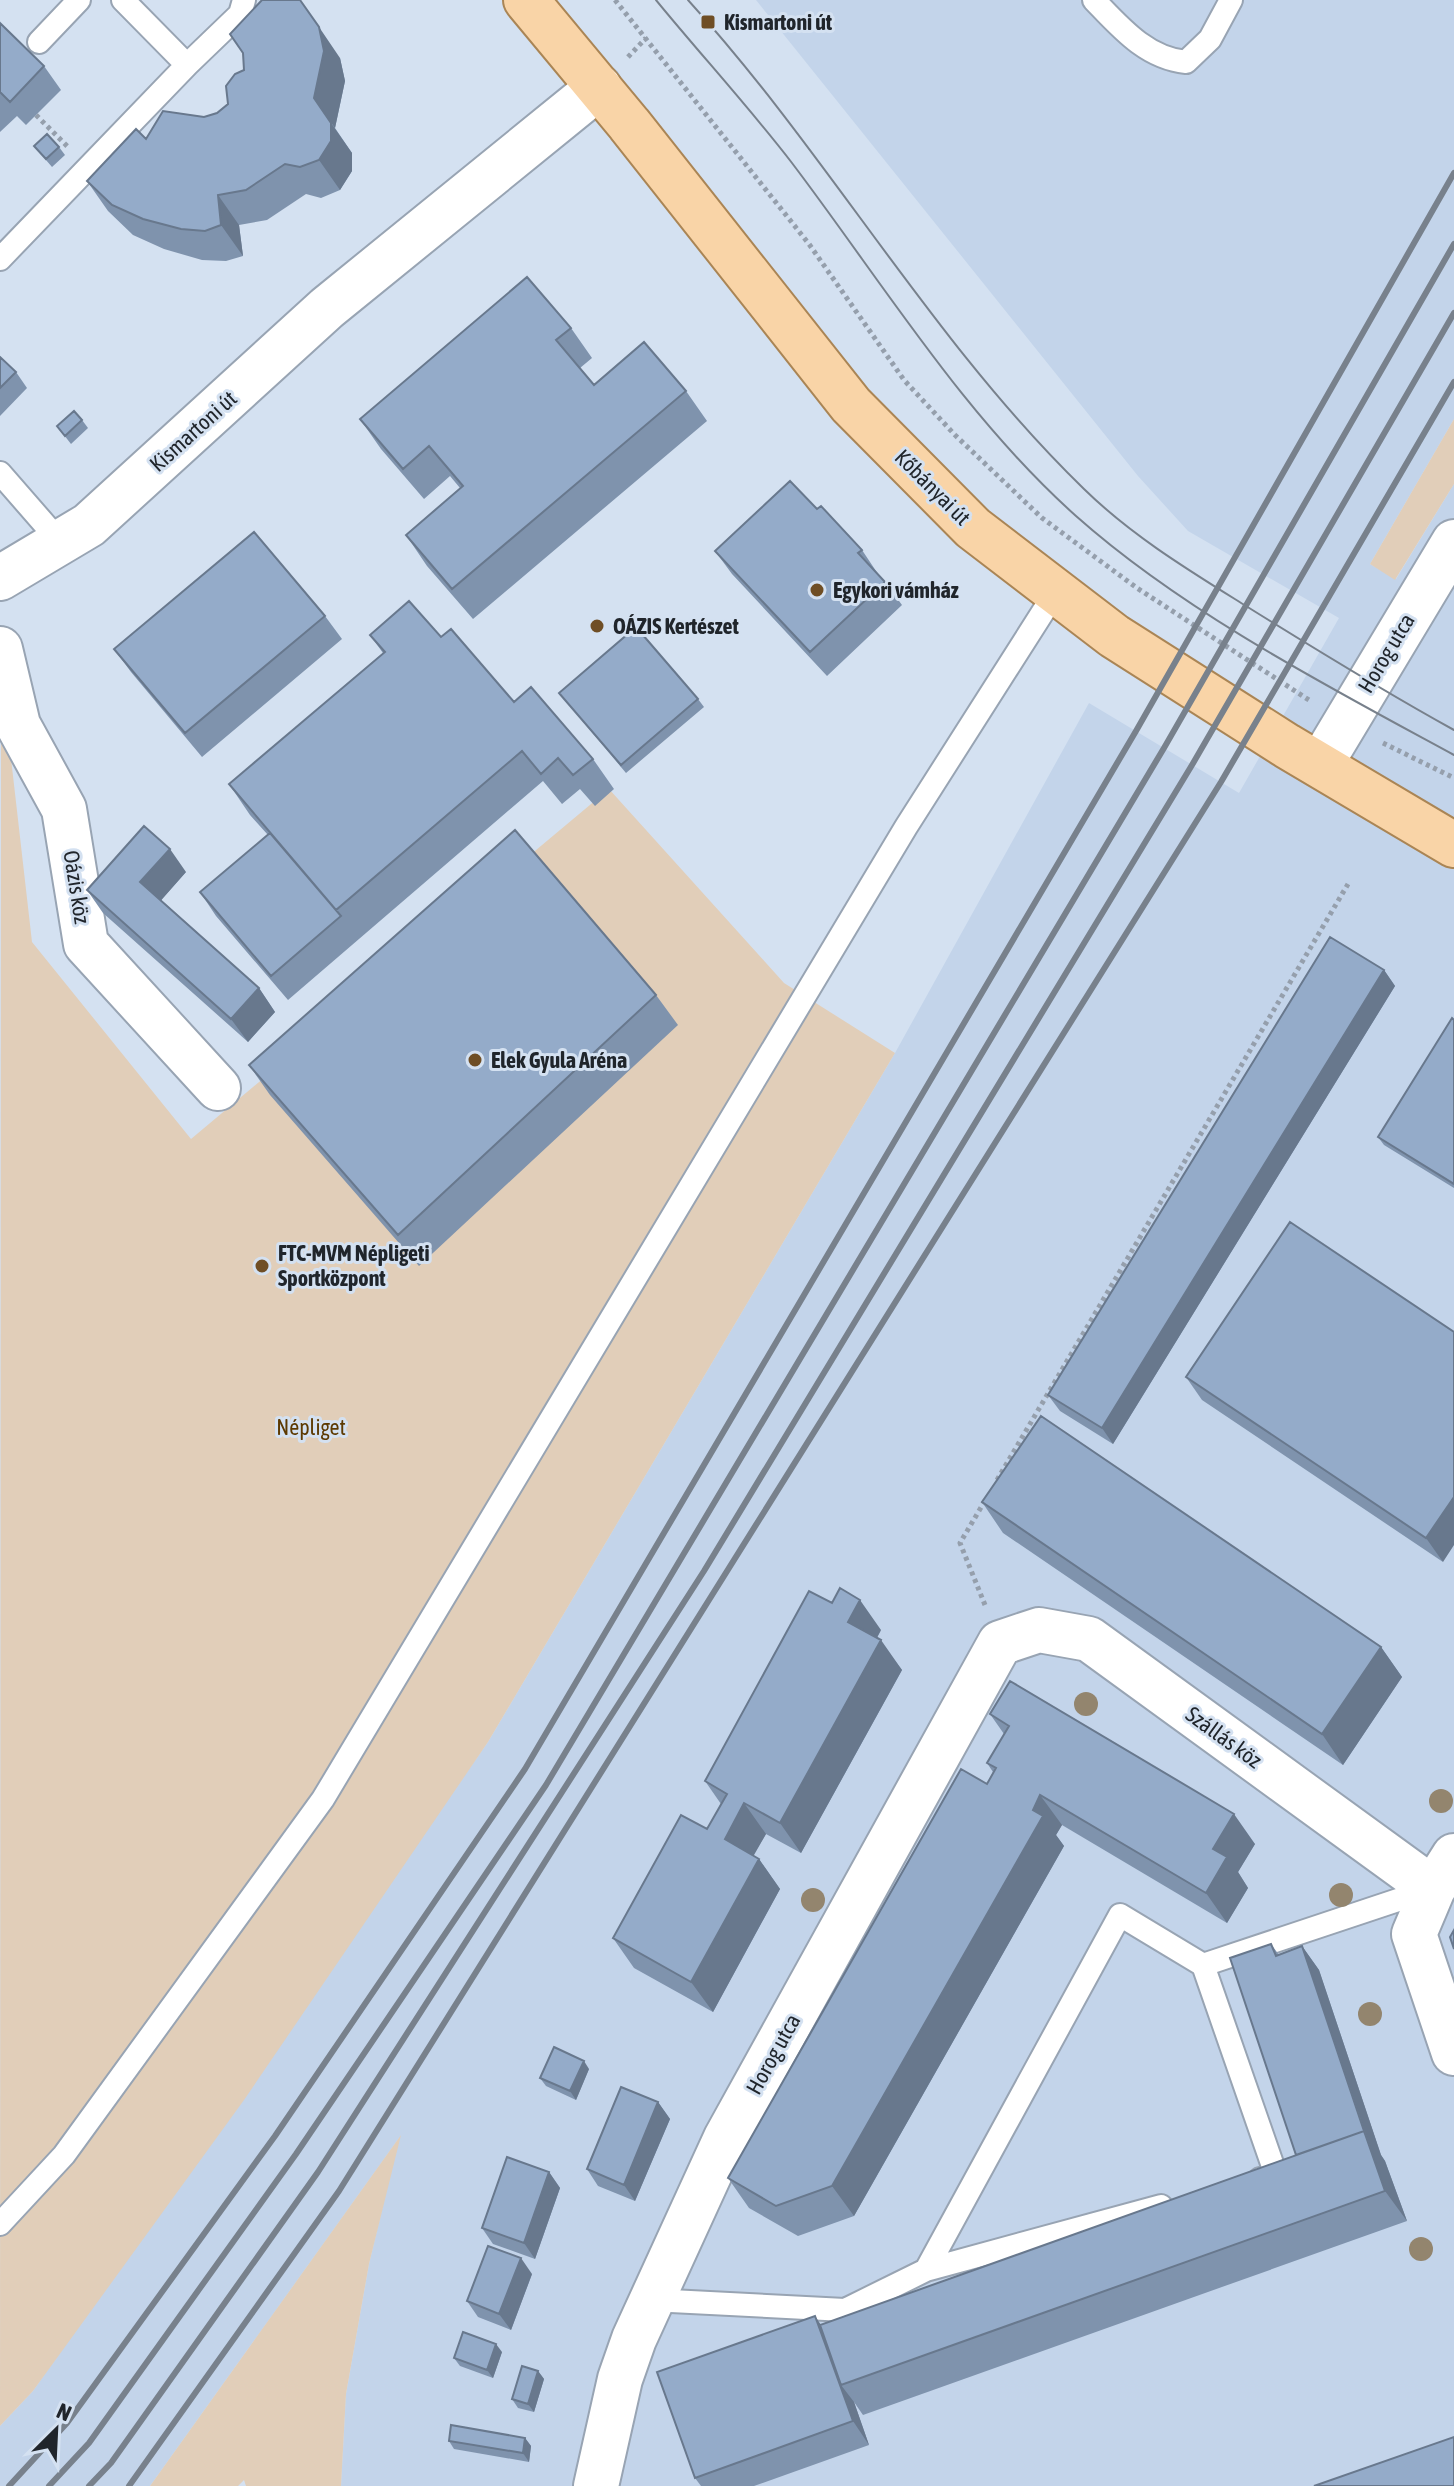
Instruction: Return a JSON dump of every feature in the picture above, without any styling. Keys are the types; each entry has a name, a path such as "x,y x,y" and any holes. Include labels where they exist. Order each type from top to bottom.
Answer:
{"main road":[{"name":"Kőbányai út","path":"526,0 599,87 851,405 973,528 1114,636 1454,845"}],"street":[{"name":"Kismartoni út","path":"0,578 89,525 327,308 599,87"},
{"name":"Horog utca","path":"1320,765 1454,542"},
{"name":"Oázis köz","path":"0,649 18,725 64,809 86,944 218,1088"},
{"name":"Szállás köz","path":"1000,1643 1039,1630 1089,1639 1443,1872"},
{"name":"Horog utca","path":"596,2486 620,2379 651,2300 726,2138 1000,1643"},
{"path":"1443,1872 1414,1934 1454,2053"}],"lane":[{"path":"39,42 79,0"},
{"path":"123,0 187,65"},
{"path":"0,259 240,14 244,0"},
{"path":"1094,0 1131,38 1166,60 1186,62 1210,39 1231,0"},
{"path":"2,476 61,543"},
{"path":"0,2224 64,2155 323,1799 898,840 1055,593"},
{"path":"1203,1965 1443,1872"},
{"path":"926,2270 1120,1915 1203,1965 1276,2175 1246,2183"},
{"path":"651,2300 845,2310 926,2270 1185,2199"}],"path":[{"path":"615,0 809,244 904,380 955,435 1042,518 1137,588 1288,688 1454,778"},
{"path":"36,115 88,167"},
{"path":"1000,1643 960,1543 1348,884"}],"shaded area":[{"path":"756,0 1454,0 1454,419 1370,564 1396,579 1454,484 1454,2486 341,2486 346,2394 369,2264 399,2138 150,2486 0,2486 0,2426 33,2391 488,1742 895,1053 1089,703 1239,793 1339,618 1188,531 1138,476"}],"green space":[{"path":"1454,419 1454,484 1395,580 1370,564"},
{"name":"Népliget","path":"1,671 32,942 191,1139 609,789 784,983 895,1053 488,1742 244,2100 33,2391 0,2426"},
{"path":"401,2135 369,2264 346,2394 341,2486 246,2486 244,2480 238,2486 150,2486"}],"building":[{"path":"262,0 300,0 319,27 324,51 314,98 331,123 331,141 319,160 300,167 285,164 246,190 218,195 221,225 205,231 181,229 143,219 112,205 87,181 136,129 146,139 163,111 204,117 217,113 228,104 226,86 235,74 244,70 243,53 230,34"},
{"path":"0,23 44,66 10,102 0,92"},
{"path":"47,134 59,147 46,159 34,146"},
{"path":"527,277 571,328 556,340 594,385 644,342 686,391 452,589 406,535 463,486 429,446 403,469 360,419"},
{"path":"0,357 16,372 0,388"},
{"path":"74,411 82,420 65,436 57,426"},
{"name":"Egykori vámház","path":"790,481 817,509 821,506 862,550 858,553 885,582 810,652 715,551"},
{"path":"254,532 325,616 185,733 114,649"},
{"path":"409,601 441,637 451,629 514,702 531,687 593,759 573,775 558,758 541,774 522,751 336,910 229,784 385,652 370,635"},
{"path":"636,627 698,699 621,765 559,693"},
{"path":"144,826 170,849 140,882 259,988 231,1019 87,890"},
{"name":"Elek Gyula Aréna","path":"515,830 656,995 398,1235 249,1065"},
{"path":"270,833 341,916 271,976 200,892"},
{"path":"1330,937 1384,970 1102,1428 1048,1395"},
{"path":"1452,1018 1454,1020 1454,1184 1378,1137"},
{"path":"1290,1222 1454,1332 1454,1497 1426,1538 1186,1377"},
{"path":"1041,1416 1381,1647 1322,1734 982,1502"},
{"path":"840,1588 860,1600 848,1622 881,1640 780,1823 744,1803 725,1839 759,1859 691,1982 613,1938 681,1815 707,1829 727,1794 705,1781 809,1591 832,1603"},
{"path":"1010,1681 1234,1814 1213,1849 1227,1857 1206,1893 1040,1795 1033,1810 1043,1816 832,2186 776,2206 728,2178 961,1769 987,1784 996,1768 987,1763 1009,1726 990,1714"},
{"path":"1271,1944 1276,1956 1302,1946 1364,2131 1296,2155 1230,1958"},
{"path":"554,2047 584,2061 570,2091 540,2078"},
{"path":"621,2087 658,2102 624,2185 587,2169"},
{"path":"1364,2131 1385,2191 841,2385 820,2325"},
{"path":"507,2157 549,2172 524,2243 482,2228"},
{"path":"488,2246 521,2258 499,2314 467,2301"},
{"path":"815,2316 853,2421 695,2478 657,2372"},
{"path":"463,2332 496,2344 487,2370 454,2358"},
{"path":"522,2366 538,2371 528,2404 512,2399"},
{"path":"451,2425 525,2438 523,2453 449,2441"},
{"path":"1454,2437 1454,2486 1314,2486"}],"tram line":[{"path":"656,0 792,163 960,392 1035,477 1076,516 1118,551 1210,616 1454,755"},
{"path":"688,0 788,121 978,373 1084,489 1122,522 1183,566 1349,670 1454,730"}],"railway":[{"path":"9,2486 67,2423 275,2136 525,1769 1136,731 1454,173"},
{"path":"49,2486 89,2443 296,2154 546,1785 1164,748 1454,244"},
{"path":"89,2486 111,2463 318,2172 704,1571 1192,765 1454,313"},
{"path":"129,2486 339,2191 1221,782 1454,382"}],"place":[{"name":"Kismartoni út","path":"708,22"},
{"name":"Egykori vámház","path":"817,590"},
{"name":"OÁZIS Kertészet","path":"597,626"},
{"name":"Elek Gyula Aréna","path":"475,1060"},
{"name":"FTC-MVM Népligeti Sportközpont","path":"262,1266"}]}
